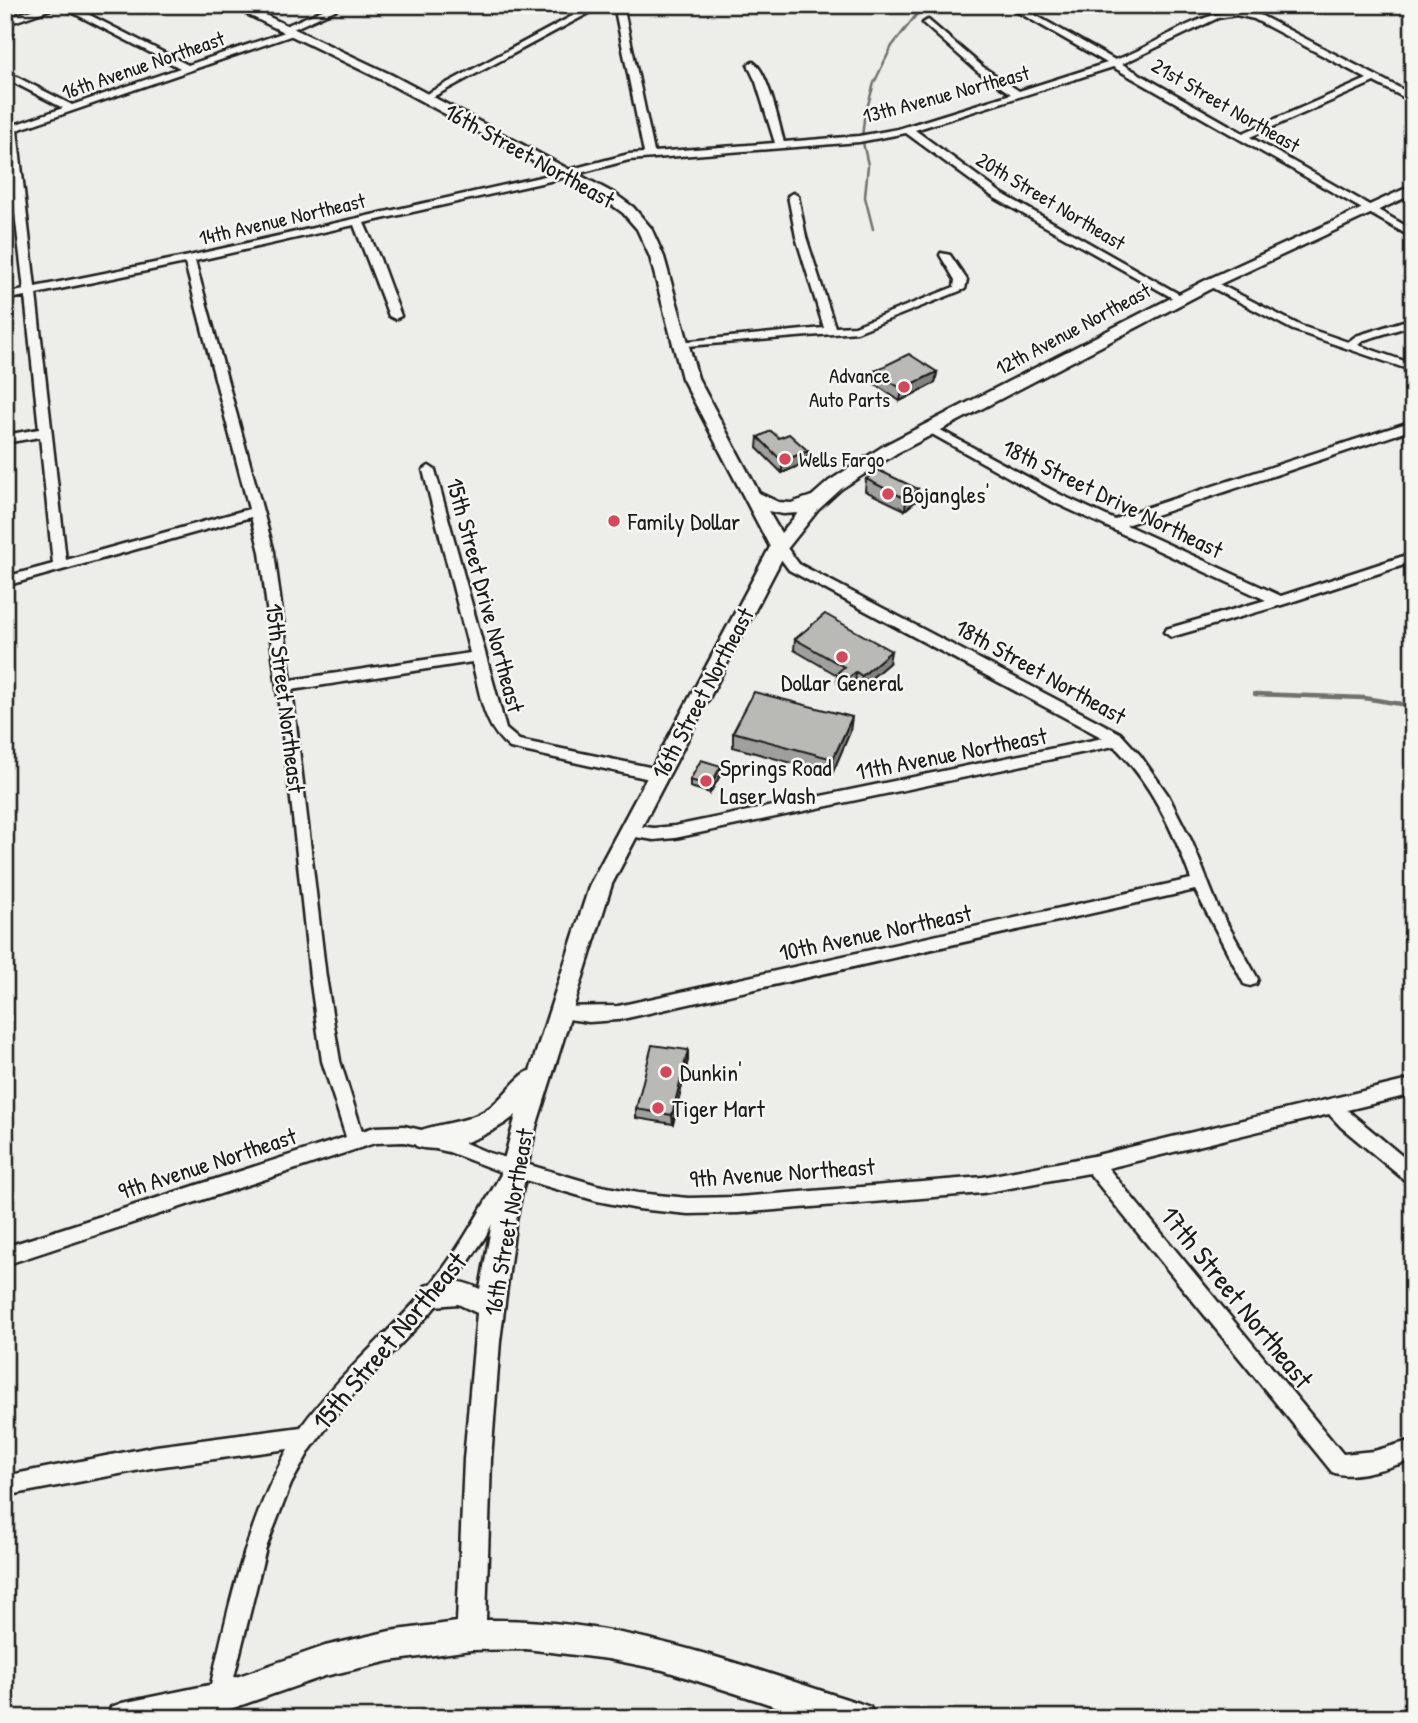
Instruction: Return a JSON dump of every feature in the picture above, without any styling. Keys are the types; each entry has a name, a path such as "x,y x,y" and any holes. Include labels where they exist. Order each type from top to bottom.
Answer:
{"main road":[{"name":"16th Street Northeast","path":"234,5 425,98 620,204 644,228 657,257 678,345 701,402 779,547 628,831 594,901 542,1067 514,1168 491,1307 478,1461 471,1635"},
{"name":"12th Avenue Northeast","path":"779,547 820,498 860,468 929,429 1211,283 1413,189"},
{"path":"752,496 769,507 782,510 820,498"},
{"path":"424,1139 454,1136 480,1127 518,1100 542,1067"},
{"path":"434,1294 460,1292 491,1307"},
{"path":"122,1718 171,1706 216,1708 325,1661 390,1646 471,1635 554,1636 663,1655 859,1718"}],"street":[{"path":"5,22 57,5"},
{"path":"63,5 189,69"},
{"name":"16th Avenue Northeast","path":"9,130 189,69 289,31 342,5"},
{"path":"425,98 600,5"},
{"path":"618,5 649,153"},
{"name":"21st Street Northeast","path":"1019,9 1413,235"},
{"name":"13th Avenue Northeast","path":"565,173 649,153 859,139 908,130 1113,64 1215,16 1240,13 1257,17 1374,79"},
{"path":"928,23 979,69 1019,95"},
{"path":"753,65 761,82 779,144"},
{"path":"5,74 72,109"},
{"path":"1243,137 1374,79 1413,99"},
{"path":"9,130 17,223 30,293 60,567"},
{"name":"20th Street Northeast","path":"908,130 996,195 1180,299"},
{"name":"14th Avenue Northeast","path":"5,297 190,259 565,173"},
{"path":"793,196 801,237 831,332"},
{"path":"358,221 395,316"},
{"path":"678,345 831,332 867,326 956,291 962,283 945,255"},
{"name":"15th Street Northeast","path":"190,259 267,552 318,977 331,1061 356,1142"},
{"path":"1211,283 1297,328 1413,368"},
{"path":"1350,346 1360,338 1413,321"},
{"path":"1115,526 1129,518 1413,425"},
{"name":"18th Street Drive Northeast","path":"929,429 1013,477 1280,601"},
{"path":"5,439 46,432"},
{"name":"15th Street Drive Northeast","path":"429,470 496,725 509,740 538,750 659,775"},
{"path":"5,582 256,511"},
{"name":"18th Street Northeast","path":"779,547 794,567 1115,737 1129,750 1160,798 1199,883 1250,979"},
{"path":"1171,632 1280,601 1413,556"},
{"path":"284,686 476,657"},
{"name":"11th Avenue Northeast","path":"628,831 654,834 675,832 1058,754 1109,742 1115,737"},
{"name":"10th Avenue Northeast","path":"560,1012 589,1015 618,1013 1199,883"},
{"name":"9th Avenue Northeast","path":"5,1256 375,1135 394,1133 424,1139 597,1193 638,1201 688,1206 738,1205 983,1185 1093,1164 1413,1086"},
{"path":"1332,1105 1347,1122 1413,1176"},
{"name":"17th Street Northeast","path":"1093,1164 1339,1465 1374,1461 1413,1450"},
{"name":"15th Street Northeast","path":"216,1708 249,1564 262,1524 282,1478 325,1410 434,1294 472,1241 514,1168"},
{"path":"5,1486 122,1461 229,1444 307,1437"}],"building":[{"path":"909,354 937,372 902,389 874,371"},
{"path":"771,431 779,438 789,434 808,451 782,461 758,437"},
{"path":"878,470 918,489 906,499 866,479"},
{"name":"Dollar General","path":"825,614 891,651 862,676 856,672 848,678 838,672 844,667 795,639"},
{"path":"754,692 852,717 833,759 733,732"},
{"path":"701,760 721,766 710,786 690,780"},
{"path":"652,1045 688,1050 672,1115 636,1109"}],"waterway":[{"path":"873,229 865,197 868,165 862,138 864,119 874,83 892,46 924,5"},
{"path":"1255,694 1364,698 1413,706"}],"place":[{"name":"Advance Auto Parts","path":"904,387"},
{"name":"Wells Fargo","path":"785,459"},
{"name":"Bojangles'","path":"888,494"},
{"name":"Family Dollar","path":"614,521"},
{"name":"Dollar General","path":"842,657"},
{"name":"Springs Road Laser Wash","path":"706,781"},
{"name":"Dunkin'","path":"666,1072"},
{"name":"Tiger Mart","path":"658,1108"}]}
